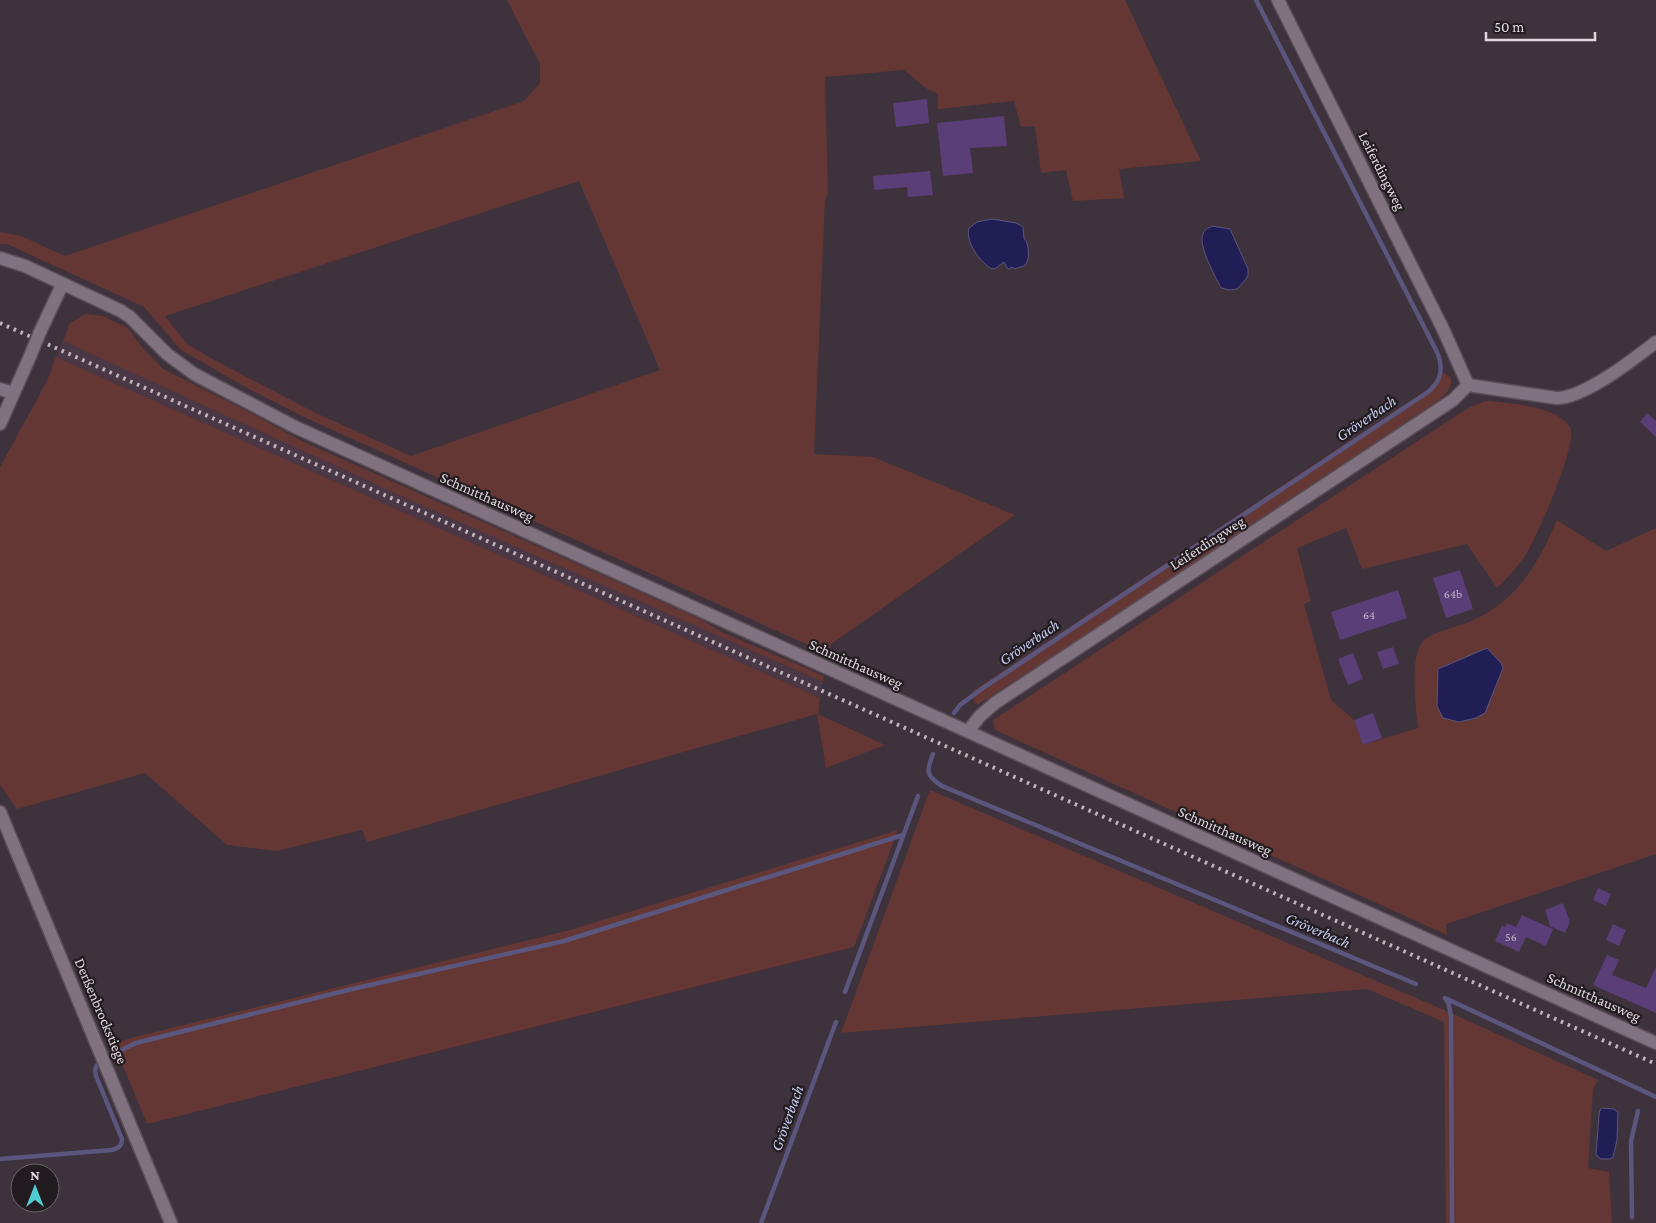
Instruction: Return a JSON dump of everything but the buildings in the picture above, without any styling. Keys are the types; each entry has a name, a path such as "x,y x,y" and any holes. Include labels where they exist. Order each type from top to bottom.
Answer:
{"street":[{"name":"Leiferdingweg","path":"968,731 994,703 1453,400 1468,385 1443,329 1278,0"},
{"path":"0,258 25,266 62,285 0,424"},
{"name":"Schmitthausweg","path":"62,285 130,317 167,354 194,374 295,427 1656,1043"},
{"path":"1468,385 1556,398 1566,397 1601,380 1656,342"},
{"path":"0,389 14,393"},
{"name":"Derßenbrockstiege","path":"0,812 8,827 171,1223"}],"shaded area":[{"path":"507,0 1125,0 1201,161 1119,169 1124,198 1073,201 1066,170 1041,173 1035,126 1021,127 1014,101 938,109 938,94 927,89 904,70 825,77 828,193 825,200 814,454 873,457 1015,515 830,645 828,654 306,418 247,388 181,350 144,307 7,244 0,244 0,232 21,236 65,256 524,101 540,83 540,64","holes":["579,181 660,370 411,456 318,414 216,361 187,344 165,316"]},
{"path":"992,219 1016,223 1023,227 1028,252 1028,260 1024,266 1008,269 1004,262 992,269 974,251 969,239 969,228 977,222"},
{"path":"1212,226 1230,229 1248,269 1246,279 1237,289 1221,288 1208,261 1202,239 1204,231"},
{"path":"86,314 103,316 128,328 142,347 163,369 302,441 698,618 724,633 824,676 823,682 423,506 63,341 70,323"},
{"path":"63,341 423,506 823,682 820,698 56,357"},
{"path":"56,357 820,698 818,714 885,745 826,768 817,714 367,842 362,830 277,851 227,845 145,773 17,809 0,785 0,467 47,381"},
{"path":"1439,373 1444,373 1451,378 1451,383 1448,391 1434,403 1157,588 979,704 974,703 973,691 1428,389 1436,382"},
{"path":"1485,401 1522,405 1545,410 1564,420 1570,427 1571,436 1563,470 1525,556 1497,588 1467,544 1362,569 1346,528 1297,548 1311,601 1304,604 1331,700 1354,720 1363,745 1418,728 1415,670 1416,658 1423,641 1432,635 1469,622 1500,604 1524,580 1533,567 1557,520 1606,551 1656,528 1656,854 1446,924 1447,935 995,730 993,720 1454,417 1470,407"},
{"path":"1487,648 1501,663 1503,668 1485,713 1476,718 1459,722 1443,718 1437,706 1438,669"},
{"path":"930,790 1442,1009 1598,1080 1593,1089 1588,1168 1609,1172 1612,1223 1446,1223 1444,1022 1367,989 841,1033"},
{"path":"898,830 854,947 147,1124 114,1044 131,1038 570,930"},
{"path":"1602,1108 1614,1109 1618,1112 1617,1140 1613,1157 1610,1159 1601,1159 1596,1155 1599,1115"}],"waterway":[{"name":"Gröverbach","path":"954,713 960,705 983,688 1428,392 1436,384 1441,369 1437,352 1256,0"},
{"name":"Gröverbach","path":"933,754 929,765 929,773 942,786 1416,984"},
{"name":"Gröverbach","path":"845,992 918,796"},
{"path":"115,1053 136,1043 348,990 564,941 903,835"},
{"path":"1445,998 1656,1097"},
{"name":"Gröverbach","path":"1446,999 1451,1017 1452,1223"},
{"name":"Gröverbach","path":"761,1223 836,1022"},
{"path":"0,1159 112,1150 120,1146 122,1139 96,1076 95,1070 97,1065"},
{"path":"1632,1217 1631,1141 1638,1111"}],"railway":[{"path":"0,323 1656,1064"}]}
